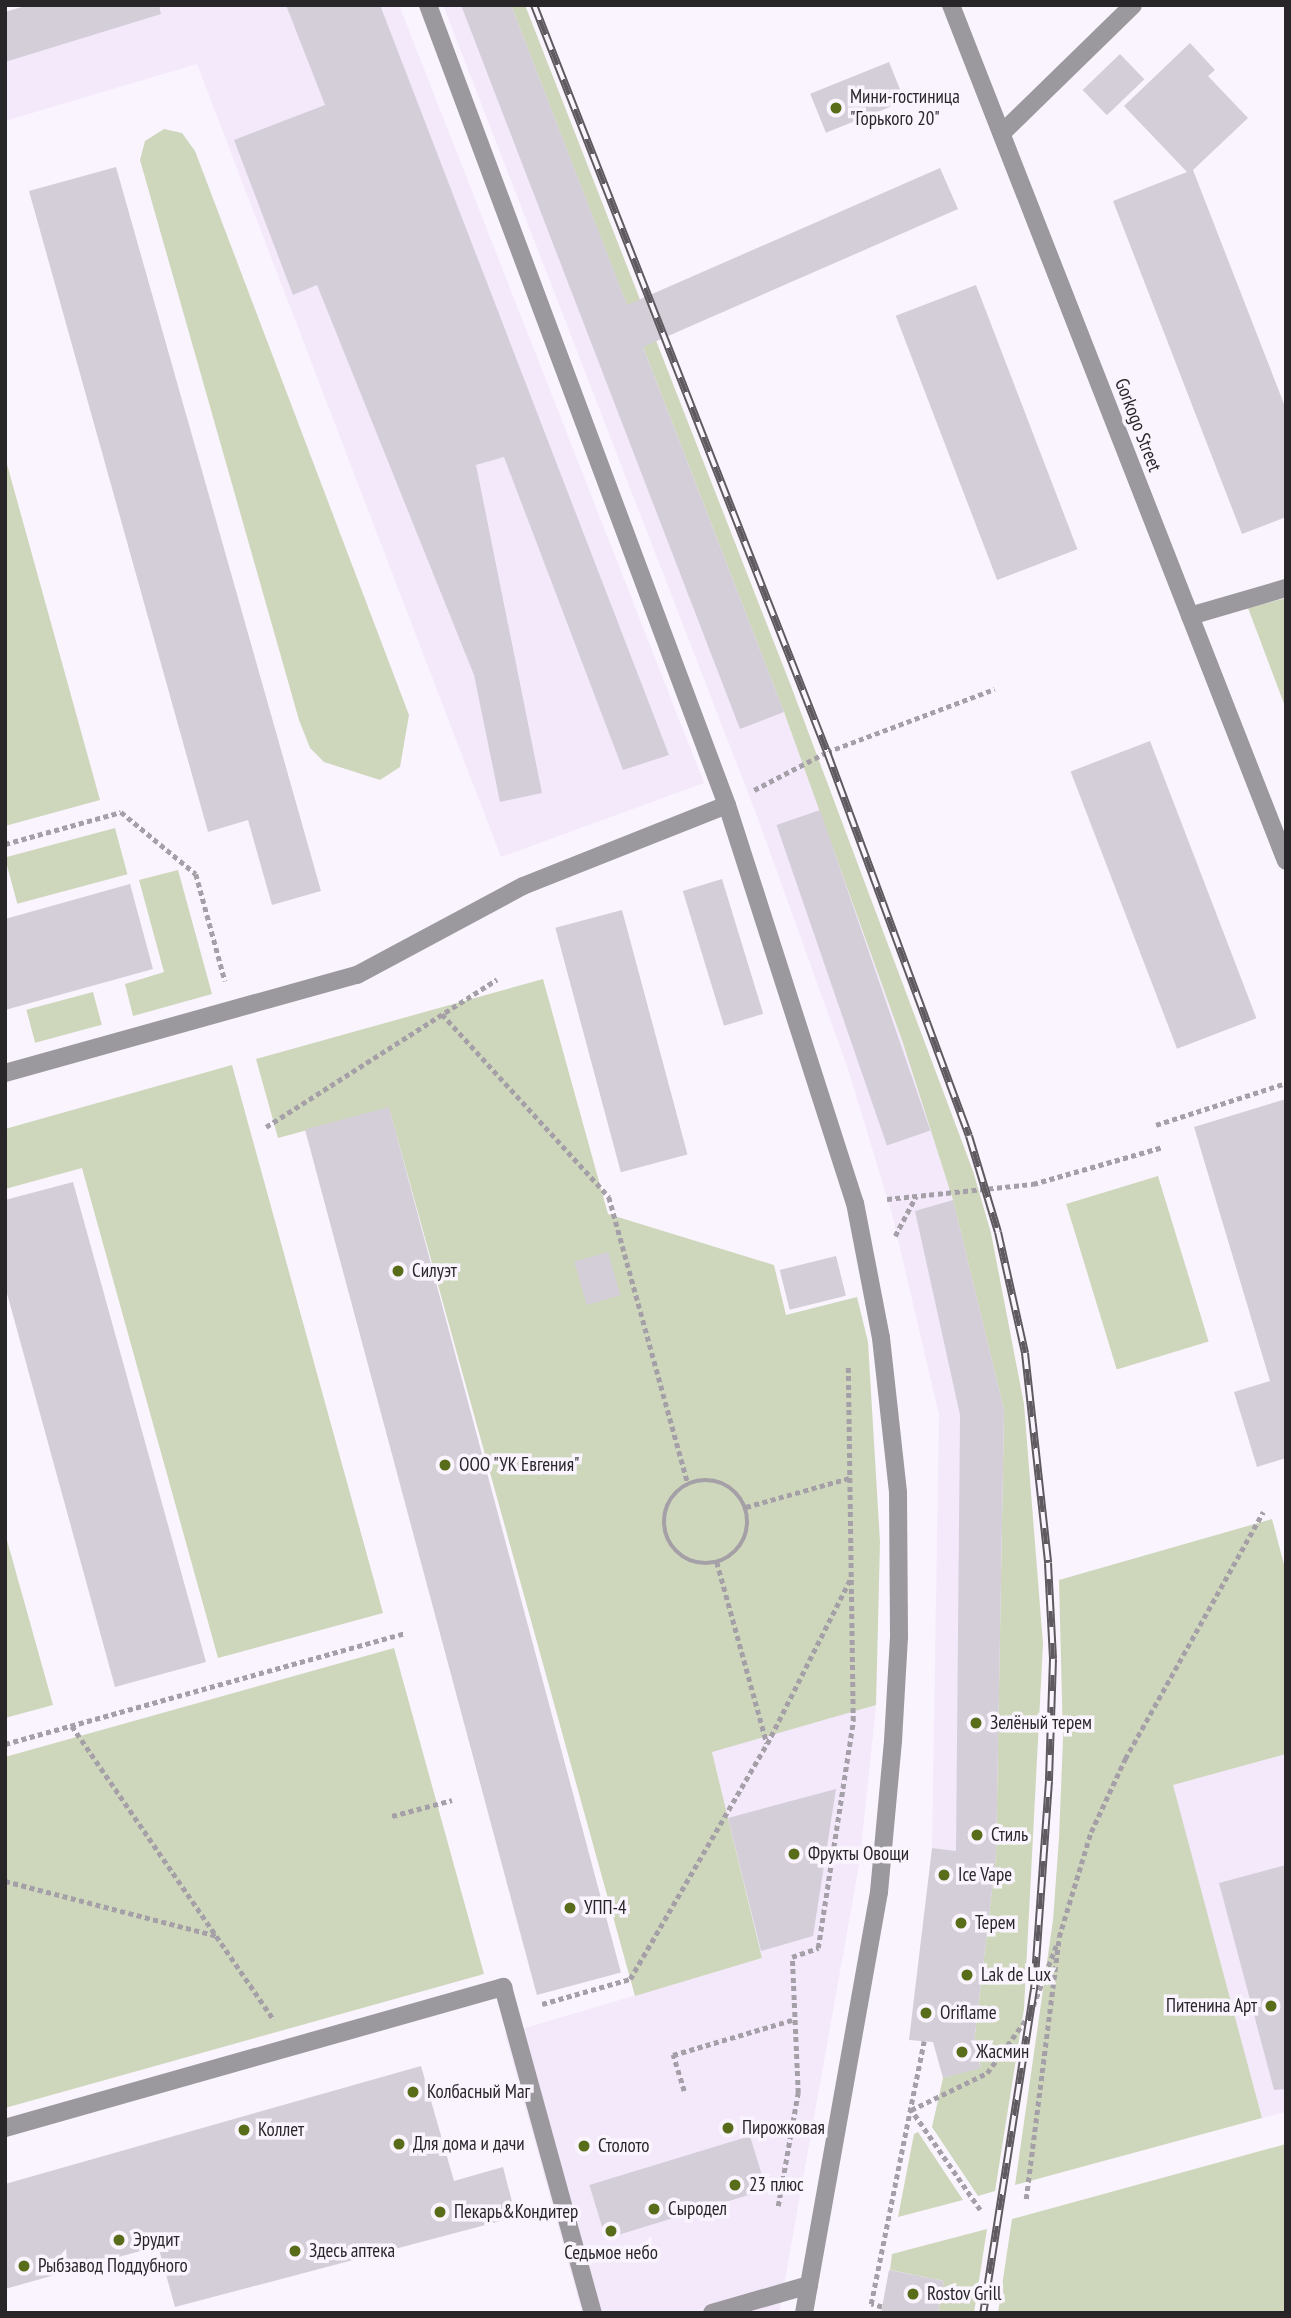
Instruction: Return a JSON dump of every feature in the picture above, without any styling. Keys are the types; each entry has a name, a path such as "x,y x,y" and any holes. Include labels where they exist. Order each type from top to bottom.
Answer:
{"street":[{"path":"428,5 727,805 855,1203 890,1401 898,1492 899,1637 879,1892 804,2313"},
{"name":"Gorkogo Street","path":"951,5 1286,861"},
{"path":"1002,133 1133,5"},
{"path":"1190,615 1286,588"},
{"path":"5,1073 357,975 523,886 727,805"},
{"path":"5,2128 503,1987 593,2313"},
{"path":"712,2313 809,2286"}],"path":[{"path":"727,805 827,752 995,689"},
{"path":"5,844 121,812 196,874 233,1010"},
{"path":"266,1127 497,979"},
{"path":"442,1014 609,1197 688,1484"},
{"path":"1156,1125 1286,1083"},
{"path":"855,1203 1033,1184 1163,1147"},
{"path":"746,1507 849,1478"},
{"path":"721,1483 746,1507 743,1541 718,1562 687,1558 667,1536 668,1507 688,1484 721,1483"},
{"path":"911,2110 987,2073 1030,2014 1107,1793 1264,1512"},
{"path":"718,1562 767,1744"},
{"path":"510,2012 630,1979 767,1744 851,1579"},
{"path":"5,1744 406,1633"},
{"path":"778,2206 798,2094 792,1956 818,1948 853,1721"},
{"path":"72,1726 292,2047"},
{"path":"392,1816 452,1800"},
{"path":"5,1881 218,1936"},
{"path":"1026,2199 1059,1937"},
{"path":"684,2091 673,2055 794,2019"},
{"path":"882,2307 871,2304 924,2041"},
{"path":"911,2110 980,2210"}],"shaded area":[{"path":"29,5 399,5 704,783 501,857 197,64 5,121 5,12"},
{"path":"443,5 511,5 784,712 903,1043 953,1200 1004,1410 996,1856 932,1848 939,1415 892,1214 848,1069 757,816"},
{"path":"876,1705 860,1860 779,2313 582,2313 505,2034 762,1958 712,1751"},
{"path":"1286,1754 1286,2112 1262,2118 1172,1785"}],"green space":[{"path":"511,5 525,5 791,686 973,1171 991,1233 1024,1404 1043,1644 1024,2009 995,2191 978,2196 932,2127 943,2078 981,2067 974,2043 996,1856 1004,1410 953,1200 903,1043 784,712"},
{"path":"164,129 182,133 195,151 409,715 400,767 380,780 324,762 310,748 299,720 140,160 145,141"},
{"path":"5,457 100,800 5,826"},
{"path":"1286,598 1286,709 1248,608"},
{"path":"115,828 127,874 17,904 5,857"},
{"path":"178,870 212,994 133,1016 125,984 164,972 139,880"},
{"path":"543,979 608,1214 774,1265 786,1315 857,1297 868,1342 880,1542 876,1705 712,1752 762,1958 635,1996 389,1108 278,1138 256,1059"},
{"path":"93,992 102,1025 35,1043 26,1010"},
{"path":"232,1065 383,1613 218,1658 82,1168 5,1189 5,1129"},
{"path":"1158,1176 1209,1341 1117,1370 1066,1204"},
{"path":"1272,1519 1286,1572 1286,1754 1173,1785 1262,2118 1015,2185 1053,1920 1059,1838 1063,1739 1059,1580"},
{"path":"5,1533 53,1705 5,1718"},
{"path":"394,1648 484,1974 5,2108 5,1757"},
{"path":"918,2132 963,2200 898,2217 914,2134"},
{"path":"1286,2144 1286,2313 998,2313 1012,2219"},
{"path":"987,2229 974,2313 938,2313 944,2281 890,2270 892,2254"}],"building":[{"path":"29,5 159,5 161,14 5,62 5,12"},
{"path":"286,5 380,5 669,755 623,770 504,457 476,465 542,793 500,802 474,675 317,285 293,295 234,140 325,105"},
{"path":"461,5 511,5 627,305 940,168 958,209 643,347 784,712 740,729"},
{"path":"1190,43 1215,70 1208,76 1248,118 1193,170 1286,409 1286,517 1242,534 1113,201 1187,172 1124,106"},
{"path":"1120,54 1144,79 1107,115 1083,90"},
{"path":"889,62 905,101 826,133 810,94"},
{"path":"116,167 321,891 272,905 248,820 208,832 29,191"},
{"path":"976,285 1077,549 997,580 896,316"},
{"path":"1150,741 1256,1018 1177,1049 1071,771"},
{"path":"820,810 930,1131 887,1146 777,825"},
{"path":"722,879 763,1014 724,1026 683,891"},
{"path":"130,884 153,969 5,1010 5,919"},
{"path":"622,910 687,1154 621,1172 555,928"},
{"path":"1286,1099 1286,1458 1257,1467 1234,1392 1270,1381 1194,1127"},
{"path":"389,1107 621,1972 537,1995 305,1130"},
{"path":"73,1182 206,1662 115,1687 5,1286 5,1200"},
{"path":"953,1200 1004,1410 996,1856 974,2043 981,2068 943,2078 933,2042 909,2040 932,1848 956,1851 960,1415 915,1211"},
{"path":"608,1252 620,1295 587,1305 574,1262"},
{"path":"836,1256 846,1296 790,1310 780,1270"},
{"path":"836,1789 813,1936 761,1951 728,1818"},
{"path":"1286,1865 1286,2089 1274,2090 1219,1883"},
{"path":"421,2066 454,2181 503,2167 516,2217 175,2307 158,2246 5,2289 5,2184"},
{"path":"750,2136 766,2190 606,2239 589,2185"},
{"name":"Rostov Grill","path":"889,2270 944,2281 938,2313 881,2313"}],"railway":[{"path":"534,5 827,752 969,1136 998,1232 1025,1353 1048,1563 1053,1659 1049,1781 1034,1989 983,2313"}],"place":[{"name":"Мини-гостиница \"Горького 20\"","path":"836,108"},
{"name":"Силуэт","path":"398,1271"},
{"name":"ООО \"УК Евгения\"","path":"445,1465"},
{"name":"Зелёный терем","path":"976,1723"},
{"name":"Стиль","path":"977,1835"},
{"name":"Фрукты Овощи","path":"794,1854"},
{"name":"Ice Vape","path":"944,1875"},
{"name":"УПП-4","path":"570,1908"},
{"name":"Терем","path":"961,1923"},
{"name":"Lak de Lux","path":"967,1975"},
{"name":"Питенина Арт","path":"1271,2006"},
{"name":"Oriflame","path":"926,2013"},
{"name":"Жасмин","path":"962,2052"},
{"name":"Колбасный Маг","path":"413,2092"},
{"name":"Пирожковая","path":"728,2128"},
{"name":"Коллет","path":"244,2130"},
{"name":"Для дома и дачи","path":"399,2144"},
{"name":"Столото","path":"584,2146"},
{"name":"23 плюс","path":"735,2185"},
{"name":"Сыродел","path":"654,2209"},
{"name":"Пекарь&Кондитер","path":"440,2212"},
{"name":"Седьмое небо","path":"611,2231"},
{"name":"Эрудит","path":"119,2240"},
{"name":"Здесь аптека","path":"295,2251"},
{"name":"Рыбзавод Поддубного","path":"24,2266"},
{"name":"Rostov Grill","path":"913,2294"}]}
